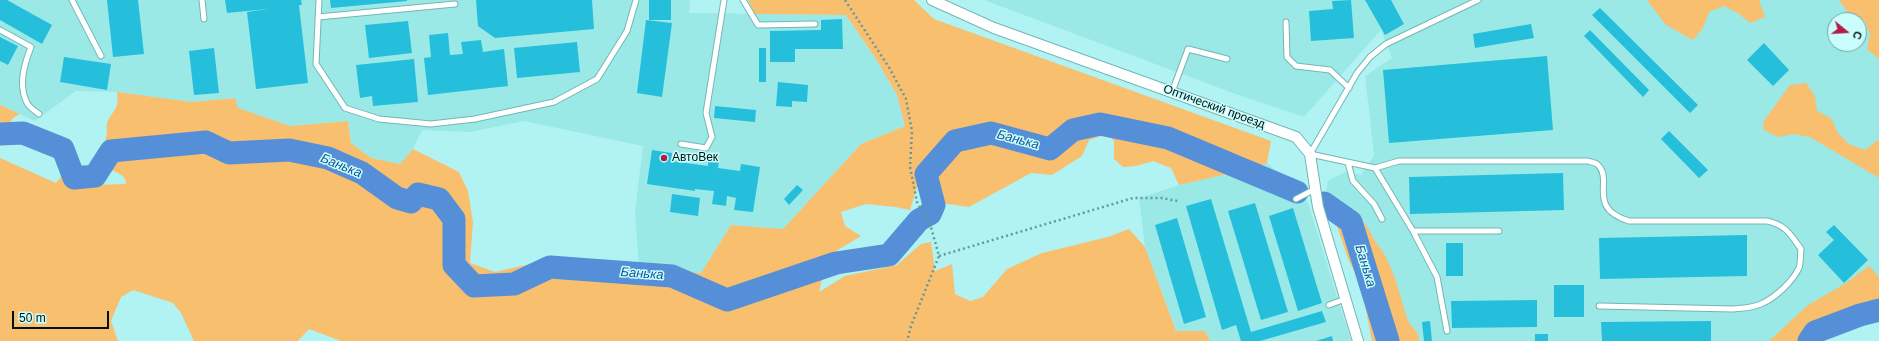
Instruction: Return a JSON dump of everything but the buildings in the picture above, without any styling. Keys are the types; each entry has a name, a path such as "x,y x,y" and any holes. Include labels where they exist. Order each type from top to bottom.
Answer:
{"street":[{"name":"Оптический проезд","path":"932,0 994,28 1296,137 1310,154"},
{"path":"1310,154 1318,207 1358,341"}],"lane":[{"path":"72,0 101,56"},
{"path":"202,0 204,19"},
{"path":"319,0 316,64 345,108 378,119 431,124 475,119 554,102 597,80 628,31 636,0"},
{"path":"681,144 706,148 712,137 706,112 724,0"},
{"path":"743,0 758,25 815,24"},
{"path":"1478,0 1386,44 1370,57 1357,73 1310,154 1375,168 1399,161 1588,161 1597,164 1602,173 1604,202 1608,210 1618,217 1628,221 1767,221 1780,224 1791,235 1801,249 1799,267 1789,281 1777,294 1763,303 1751,307 1732,309 1599,306"},
{"path":"318,17 455,4"},
{"path":"1286,22 1287,57 1296,66 1330,70 1349,88"},
{"path":"0,30 31,47 23,70 22,85 27,104 39,114"},
{"path":"1172,92 1188,49 1227,58"},
{"path":"1348,163 1353,181 1374,204 1382,219"},
{"path":"1375,168 1413,231 1437,276 1447,331"},
{"path":"1296,199 1315,189"},
{"path":"1413,231 1499,231"},
{"path":"1329,305 1345,300"}],"path":[{"path":"845,0 890,69 906,99 912,131 910,167 917,202 931,227 939,256 911,326 907,341"},
{"path":"939,256 1133,198 1161,198 1178,201"}],"shaded area":[{"path":"0,0 690,0 689,13 846,15 876,59 897,95 905,126 861,144 783,229 731,225 701,273 639,267 635,212 643,146 524,121 470,132 422,130 413,149 400,164 371,158 351,143 348,121 290,126 237,108 235,98 192,102 117,92 76,91 35,121 0,105"},
{"path":"748,0 914,0 934,19 1271,141 1267,163 1245,170 1179,185 1171,168 1153,161 1136,166 1123,167 1114,159 1114,141 1108,134 1089,140 1082,156 1052,175 1031,173 969,207 941,203 922,171 910,210 866,204 841,212 845,226 861,236 828,256 819,292 845,276 897,265 921,244 931,242 935,271 952,264 955,294 970,301 983,297 1007,269 1042,253 1108,237 1129,229 1145,247 1176,331 1205,331 1210,341 341,341 309,329 298,341 194,341 181,313 173,303 133,290 121,297 111,321 118,341 0,341 0,158 56,183 61,177 72,184 126,184 123,176 107,166 104,162 103,156 107,124 117,103 117,92 192,102 235,98 238,108 290,126 348,121 351,143 371,158 400,164 413,149 459,172 468,191 473,222 470,263 495,272 539,262 585,261 701,273 731,225 783,229 861,144 905,126 897,95 876,59 846,15 755,14"},
{"path":"984,0 1879,0 1879,310 1815,331 1809,341 1388,341 1351,222 1324,203 1328,181 1345,172 1361,175 1374,155 1365,76 1392,58 1381,30 1304,117 1238,95"},
{"path":"1647,0 1759,0 1765,17 1750,23 1738,13 1724,6 1709,12 1703,28 1693,40 1666,25"},
{"path":"1839,0 1879,0 1879,59 1867,49 1870,34 1867,27 1867,12 1848,12"},
{"path":"1806,83 1815,96 1817,111 1831,118 1838,133 1849,144 1865,150 1879,139 1879,178 1810,137 1794,134 1778,137 1764,130 1763,122 1790,85"},
{"path":"0,105 20,114 13,118 0,140"},
{"path":"1267,163 1296,188 1308,203 1351,341 1210,341 1205,331 1176,331 1145,247 1139,198 1179,185 1245,170"},
{"path":"1324,203 1354,212 1366,225 1385,255 1395,278 1408,321 1418,334 1419,341 1372,341 1362,290 1348,259 1334,217"},
{"path":"1869,266 1879,277 1879,317 1868,322 1838,326 1830,330 1822,341 1769,341 1808,305 1846,283"}],"waterway":[{"name":"Банька","path":"0,134 23,133 63,149 74,178 95,176 111,151 206,142 229,153 289,150 328,158 362,173 397,198 411,202 418,194 439,199 454,219 454,265 474,286 514,284 550,267 672,276 727,300 836,263 889,255 919,220 930,214 934,205 926,174 955,141 991,133 1050,149 1073,130 1100,124 1168,138 1297,192"},
{"name":"Банька","path":"1324,203 1351,222 1388,341"},
{"name":"Банька","path":"1809,341 1815,332 1860,315 1879,310"}],"place":[{"name":"АвтоВек","path":"664,158"}]}
